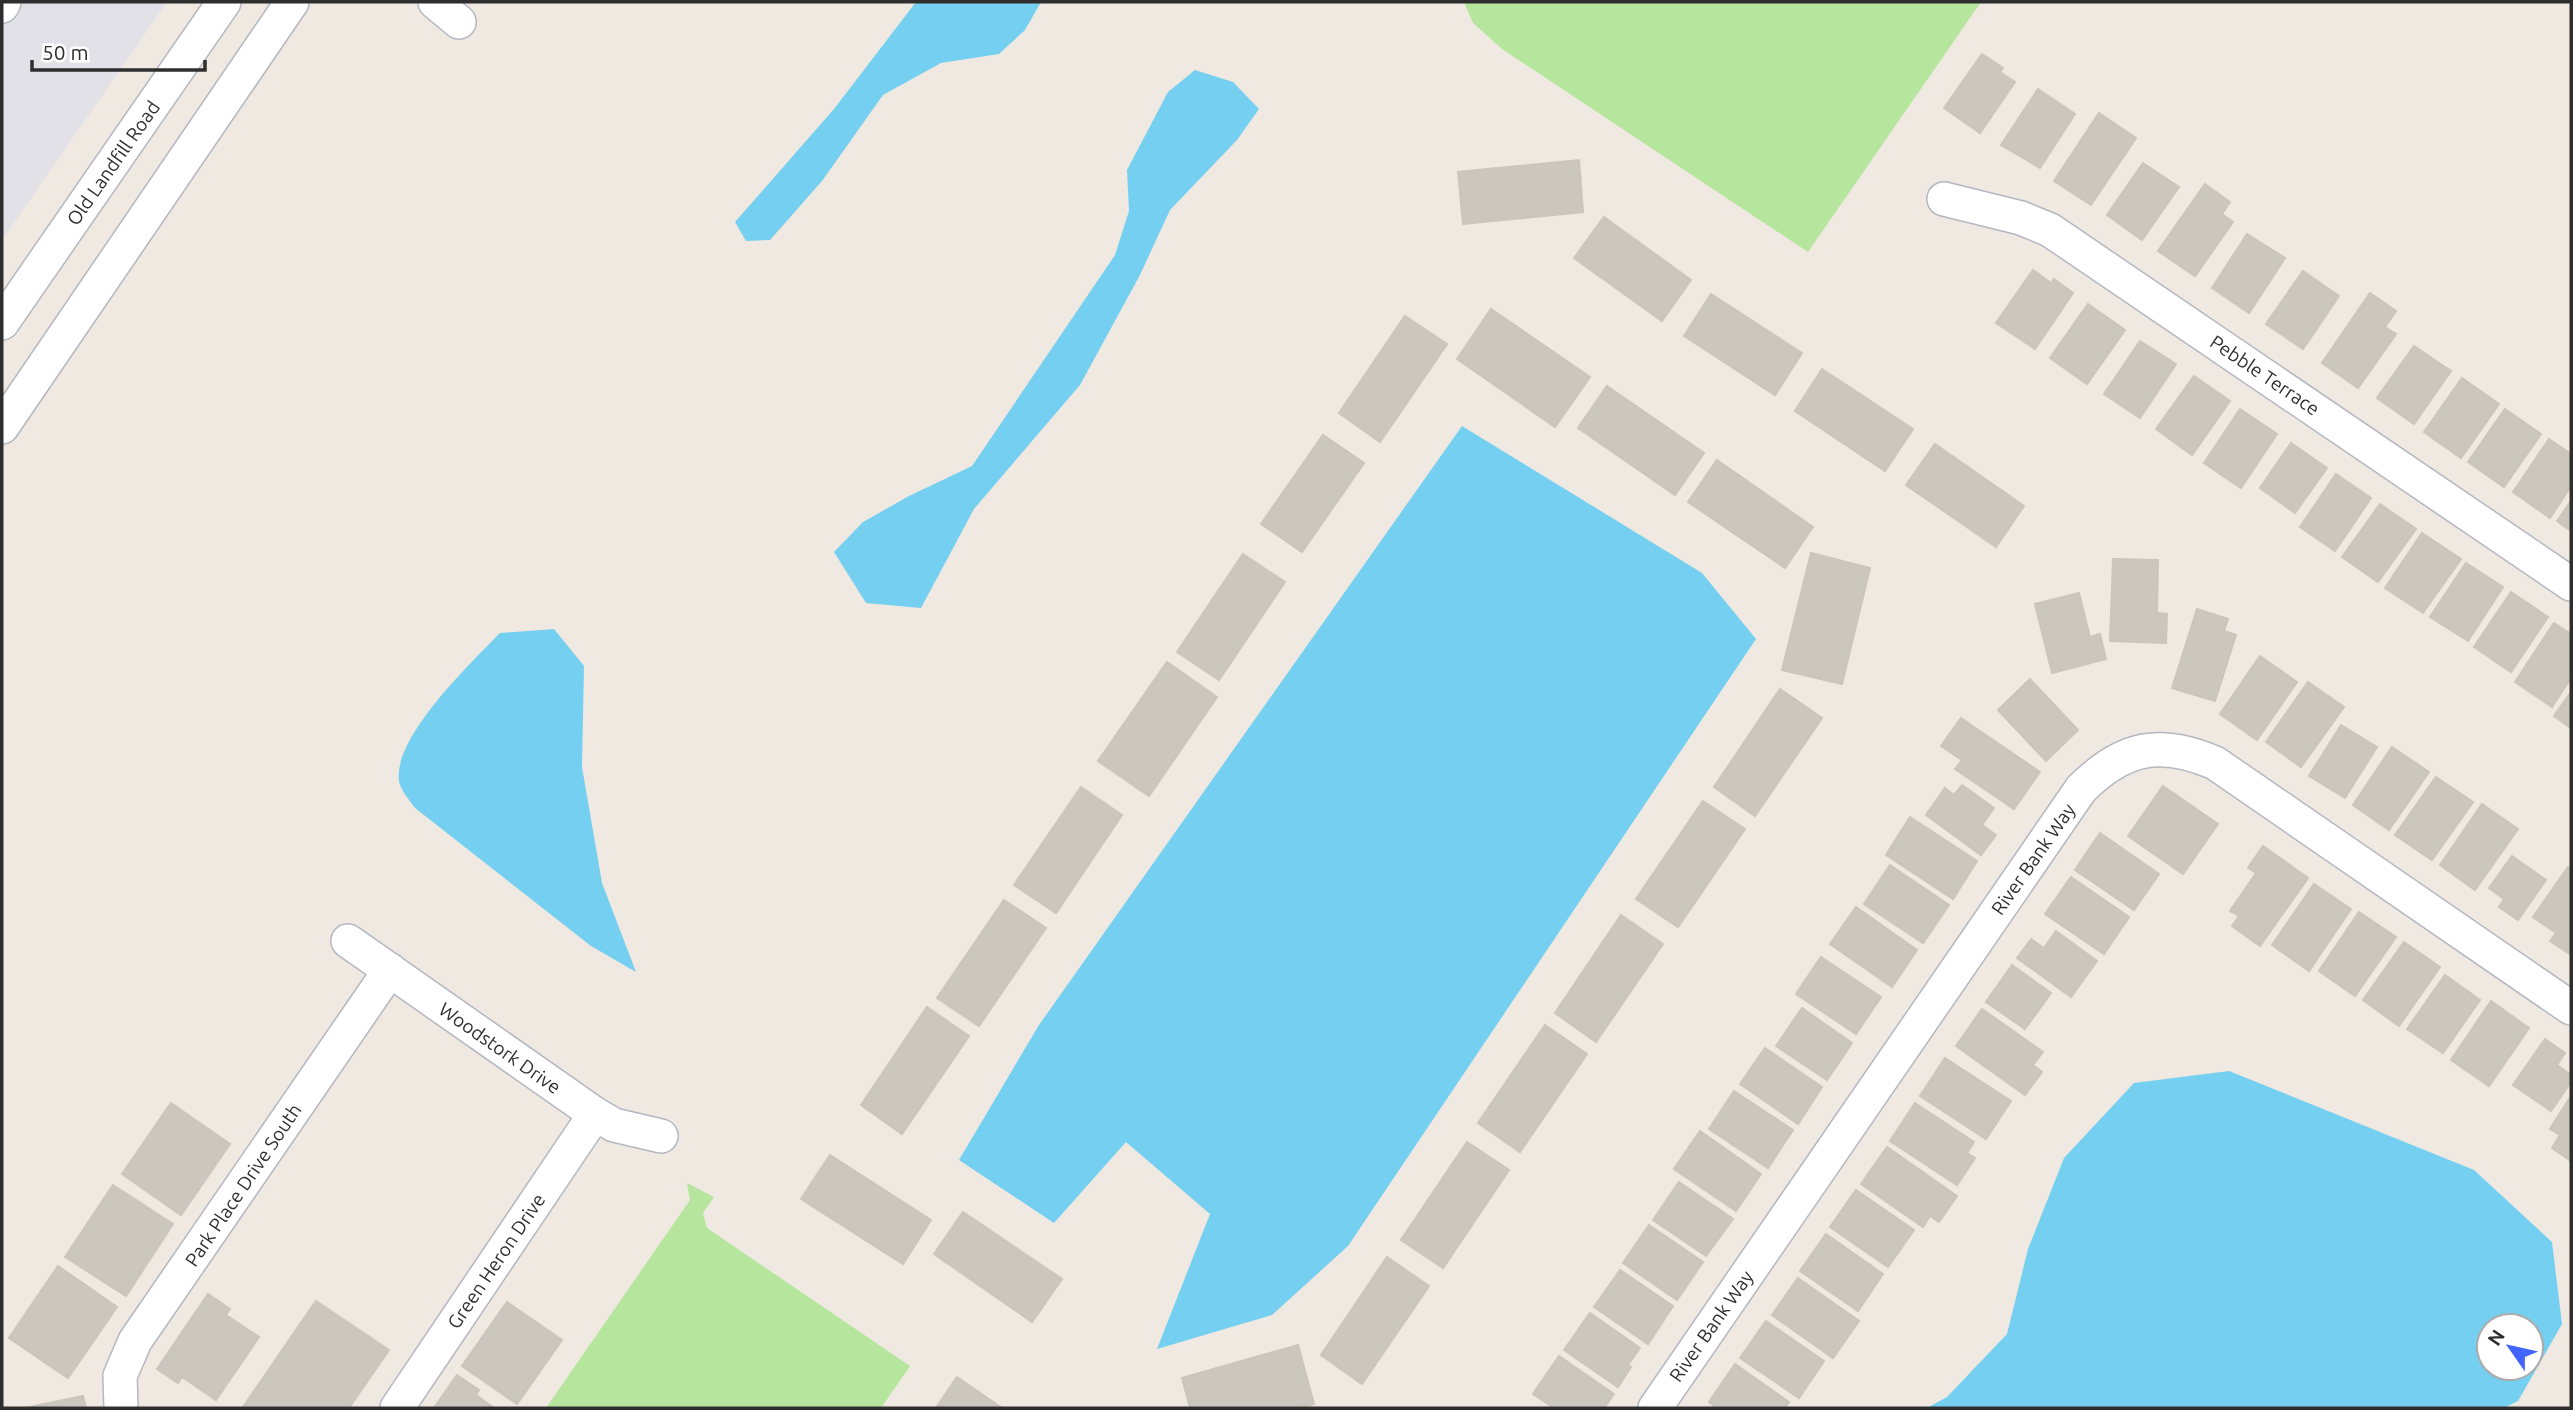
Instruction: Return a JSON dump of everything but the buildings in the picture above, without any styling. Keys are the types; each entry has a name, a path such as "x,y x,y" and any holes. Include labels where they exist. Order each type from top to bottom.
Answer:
{"street":[{"name":"Old Landfill Road","path":"2,323 225,2"},
{"path":"2,427 292,2"},
{"name":"Pebble Terrace","path":"1944,199 2021,218 2050,230 2571,584"},
{"name":"River Bank Way","path":"1655,1408 2081,789 2100,770 2120,757 2145,751 2171,750 2193,753 2215,763 2571,1008"},
{"name":"Woodstork Drive","path":"348,942 595,1114 614,1125 661,1136"},
{"name":"Park Place Drive South","path":"121,1408 120,1376 135,1341 390,970"},
{"name":"Green Heron Drive","path":"397,1408 595,1114"}],"shaded area":[{"path":"2,2 167,2 2,240"}],"green space":[{"path":"1464,2 1981,2 1808,252 1502,49 1473,23"},
{"path":"687,1183 714,1197 703,1213 707,1228 910,1366 881,1408 546,1408 690,1200"}],"water":[{"path":"916,2 1041,2 1025,30 999,54 941,63 883,95 822,181 770,240 746,241 735,222 834,109"},
{"path":"1195,70 1233,82 1259,109 1237,140 1170,210 1140,275 1080,385 974,509 921,608 866,603 834,552 863,522 909,496 972,466 1115,255 1129,211 1127,170 1168,92"},
{"path":"1462,426 1702,573 1756,639 1348,1246 1272,1315 1157,1349 1210,1214 1126,1142 1054,1223 959,1160 1039,1025"},
{"path":"554,629 584,666 582,767 602,883 636,972 591,946 415,808 399,781 400,763 421,723 454,681 500,633"},
{"path":"2229,1071 2474,1170 2552,1242 2562,1324 2545,1354 2545,1312 2475,1312 2475,1382 2529,1382 2518,1401 2504,1408 1927,1408 1947,1397 2007,1334 2028,1249 2064,1158 2134,1083"}]}
